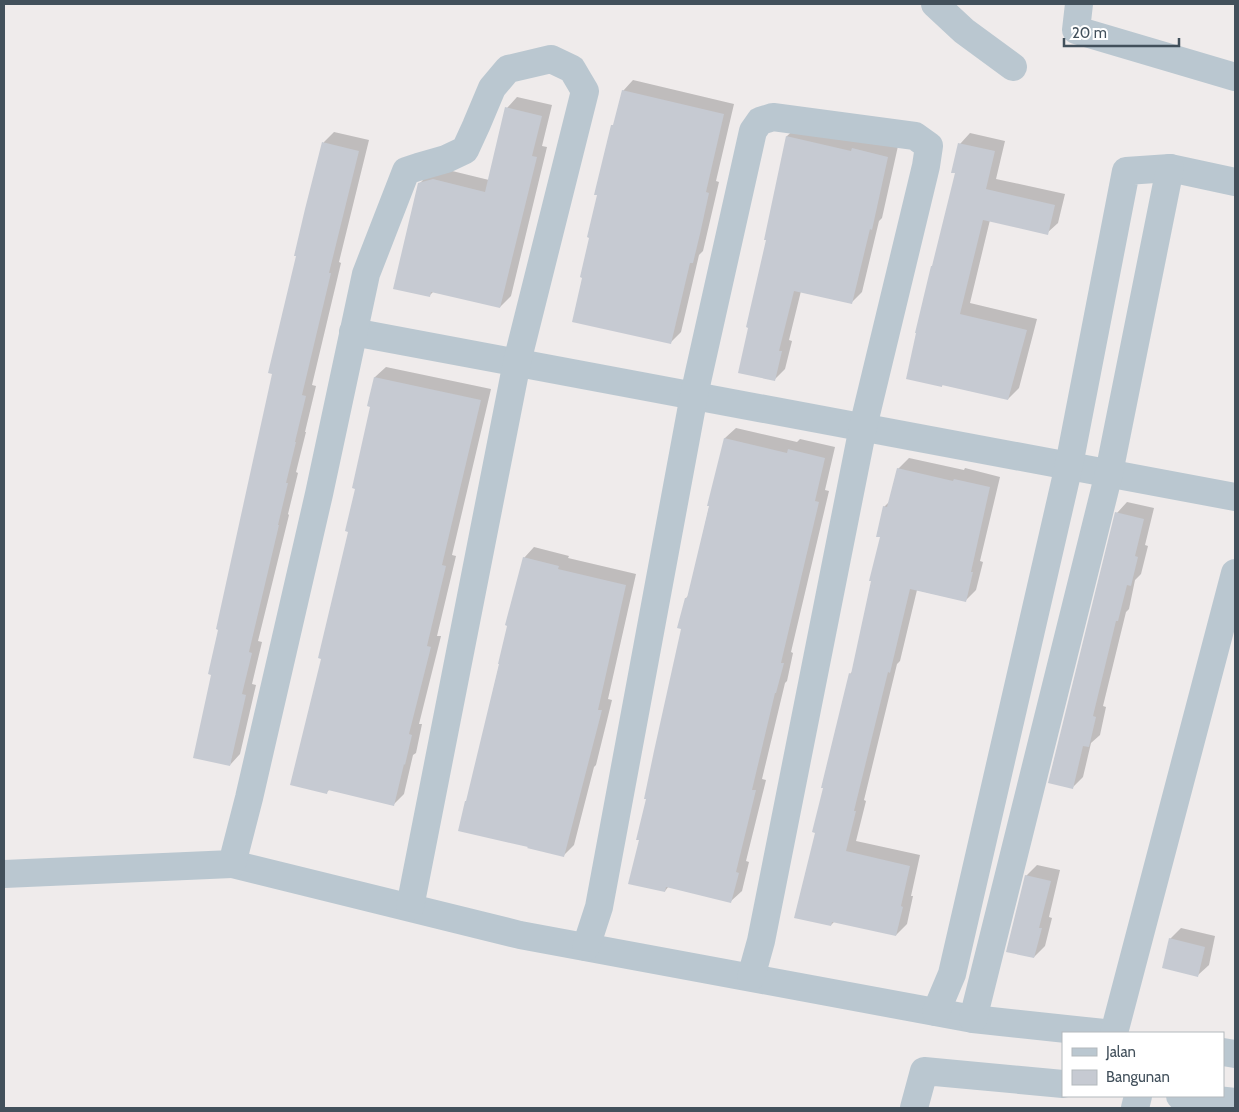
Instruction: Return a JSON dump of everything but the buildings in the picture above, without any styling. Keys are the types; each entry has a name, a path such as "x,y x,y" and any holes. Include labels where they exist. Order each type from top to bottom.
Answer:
{"street":[{"path":"935,4 964,31 1013,68"},
{"path":"1078,4 1076,30 1235,77"},
{"path":"232,864 316,504 366,274 406,171 446,159 465,150 492,88 508,69 551,58 572,69 585,91 517,362 410,907"},
{"path":"586,947 599,906 694,395 752,131 760,120 773,117 914,136 929,146 926,166 863,427 761,941 751,977"},
{"path":"974,1020 1109,473 1170,168"},
{"path":"936,1012 952,974 1069,465 1126,171 1170,168 1235,182"},
{"path":"353,332 1235,497"},
{"path":"1114,1032 1235,573"},
{"path":"1009,726 1044,737"},
{"path":"4,874 232,864 520,935 974,1020 1094,1032"},
{"path":"914,1108 924,1071 1062,1084"},
{"path":"1189,1097 1235,1102"}]}
